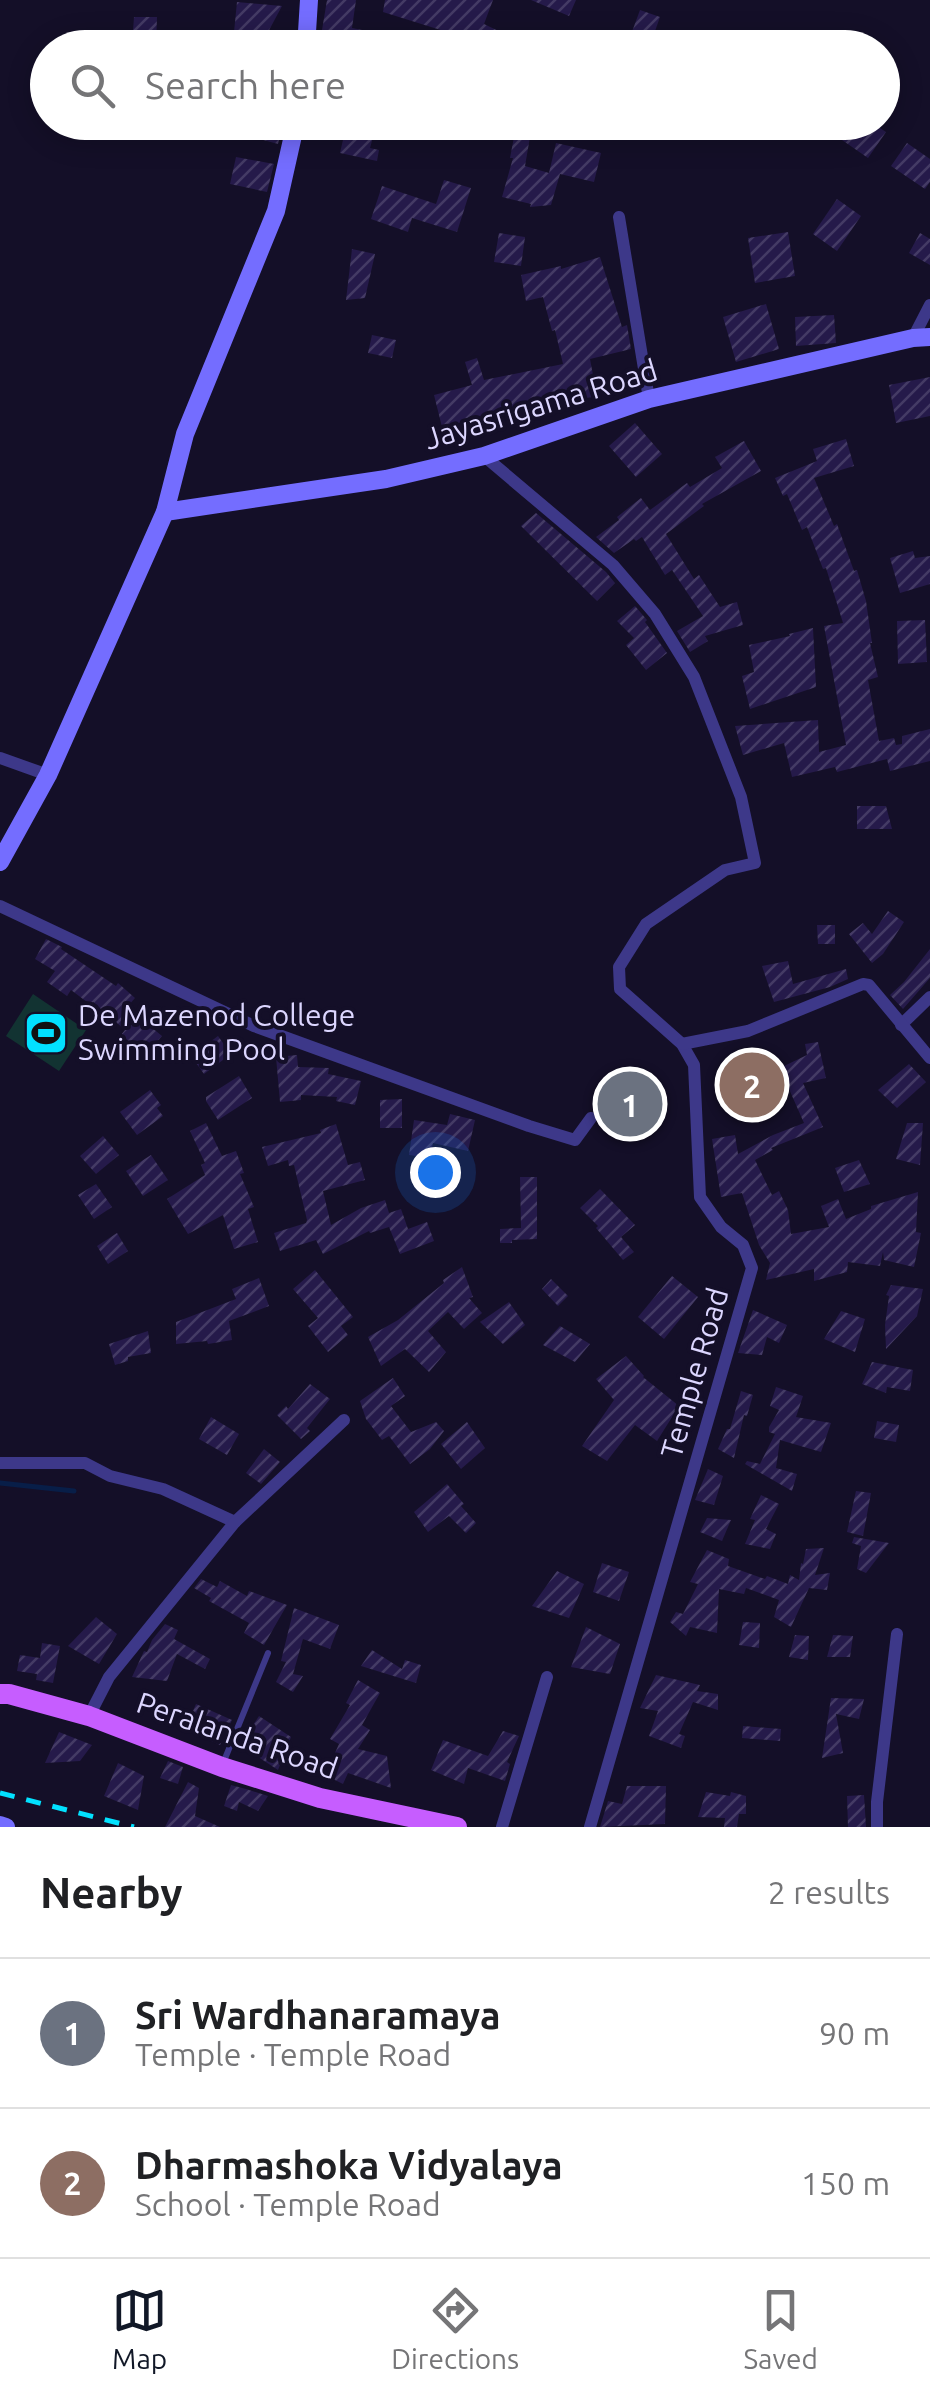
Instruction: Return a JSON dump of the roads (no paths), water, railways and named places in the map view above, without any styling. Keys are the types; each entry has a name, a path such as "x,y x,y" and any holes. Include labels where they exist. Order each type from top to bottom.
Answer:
{"main road":[{"name":"Peralanda Road","path":"0,1694 89,1716 222,1767 320,1798 457,1827"}],"street":[{"path":"307,30 309,0"},
{"path":"0,862 48,775 165,512 184,434 276,210 292,140"},
{"path":"619,216 649,399"},
{"path":"921,338 930,305"},
{"name":"Jayasrigama Road","path":"165,512 386,479 484,456 649,399 921,338"},
{"path":"484,456 614,565 655,614 694,677 742,798 755,864 725,870 646,924 619,967 620,989 682,1044 748,1031 863,984 869,986 930,1058"},
{"path":"0,758 48,775"},
{"path":"0,906 254,1026 529,1126 575,1140 591,1118"},
{"path":"901,1025 930,997"},
{"name":"Temple Road","path":"590,1827 752,1268 743,1245 721,1227 700,1197 694,1065 682,1044"},
{"path":"89,1716 108,1677 235,1522 344,1420"},
{"path":"0,1463 84,1464 110,1476 163,1490 235,1522"},
{"path":"877,1827 898,1634"},
{"path":"502,1827 547,1677"}],"lane":[{"path":"222,1767 268,1653"}],"waterway":[{"path":"0,1483 74,1491"}],"railway":[{"path":"0,1793 134,1827"}],"place":[{"name":"De Mazenod College Swimming Pool","path":"46,1033"},
{"name":"Dharmashoka Vidyalaya","path":"752,1085"},
{"name":"Sri Wardhanaramaya","path":"630,1104"}]}
